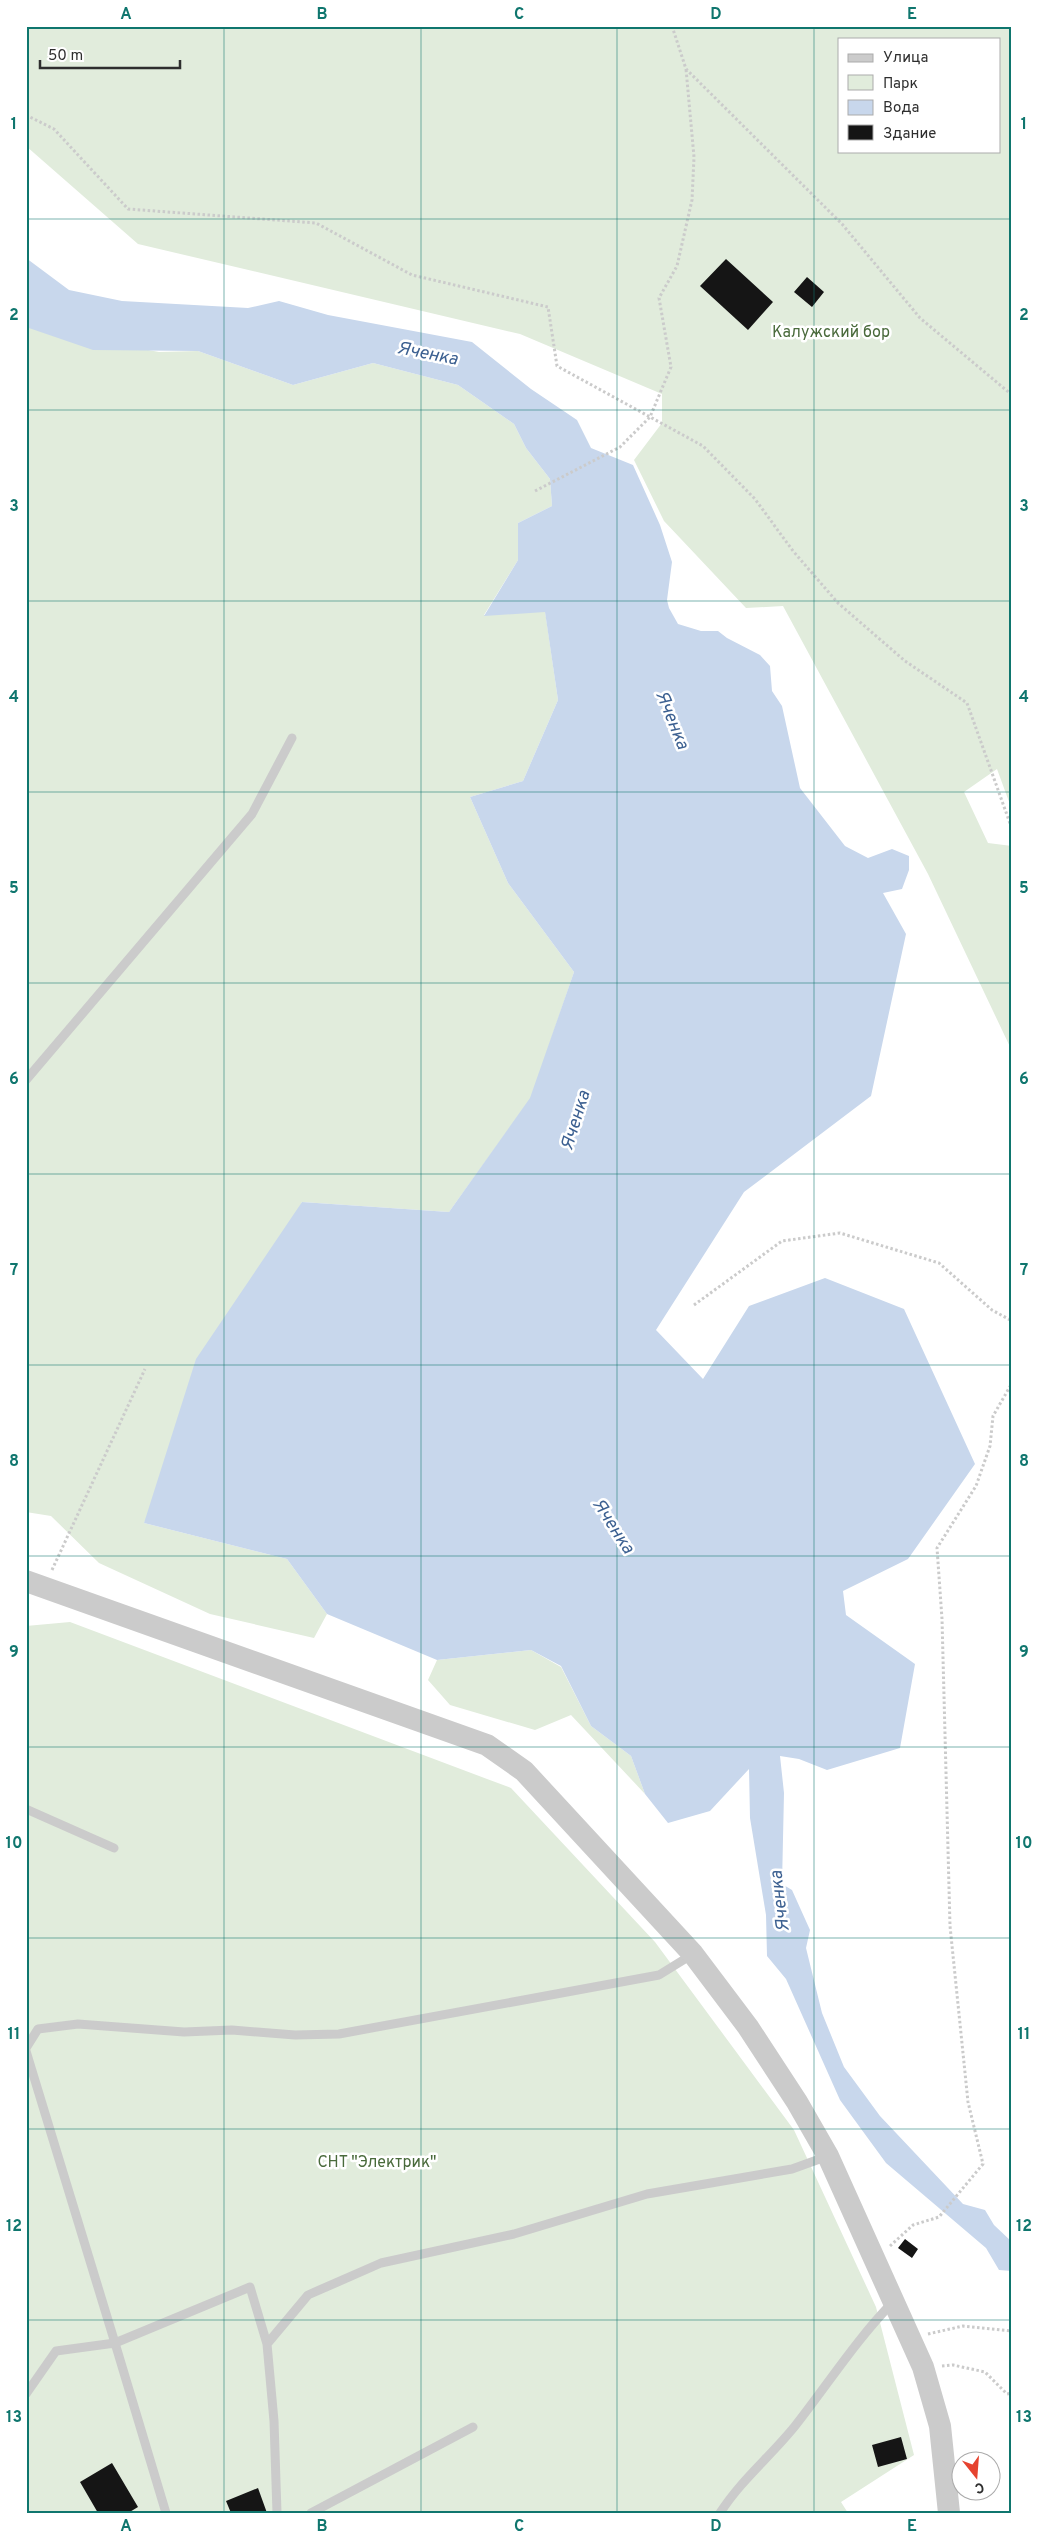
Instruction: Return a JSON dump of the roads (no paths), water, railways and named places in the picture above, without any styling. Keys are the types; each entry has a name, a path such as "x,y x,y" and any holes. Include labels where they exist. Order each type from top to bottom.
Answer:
{"street":[{"path":"35,1583 487,1745 524,1771 693,1954 748,2027 798,2102 828,2156 895,2300 923,2367 940,2426 948,2513"}],"lane":[{"path":"26,1080 252,814 292,738"},
{"path":"26,1810 114,1848"},
{"path":"166,2513 26,2050 38,2029 78,2024 184,2032 232,2030 295,2035 339,2034 659,1975 693,1954"},
{"path":"267,2344 308,2295 382,2263 514,2234 647,2194 792,2169 828,2156"},
{"path":"26,2394 56,2351 115,2343 250,2287 267,2344 274,2421 277,2513"},
{"path":"720,2513 733,2493 794,2427 867,2330 895,2300"},
{"path":"311,2513 473,2427"}],"water":[{"name":"Яченка","path":"26,258 69,290 122,301 248,308 279,301 328,315 472,342 531,389 577,420 591,448 633,465 660,525 672,562 667,600 669,608 678,624 701,631 718,631 727,638 760,655 770,666 772,691 782,706 800,788 845,846 868,858 892,849 909,856 909,870 902,889 883,893 906,934 871,1096 744,1192 656,1330 703,1379 749,1306 825,1278 904,1309 975,1464 908,1559 843,1591 846,1615 915,1664 900,1748 827,1770 799,1759 780,1756 784,1793 782,1884 792,1890 810,1930 806,1948 822,2013 844,2067 880,2116 963,2204 985,2210 994,2225 1012,2242 1012,2271 999,2270 986,2248 886,2163 840,2100 786,1979 767,1956 766,1915 750,1818 749,1769 710,1811 668,1823 645,1794 631,1756 591,1726 561,1666 531,1650 437,1660 327,1614 287,1559 144,1523 196,1359 302,1202 449,1212 530,1098 574,972 508,883 470,797 523,781 558,700 545,612 484,616 518,560 518,523 552,506 550,479 526,448 514,424 458,385 373,363 293,385 198,351 93,350 26,327"}],"park label":[{"name":"Калужский бор","path":"831,331"},
{"name":"СНТ \"Электрик\"","path":"377,2161"}]}
